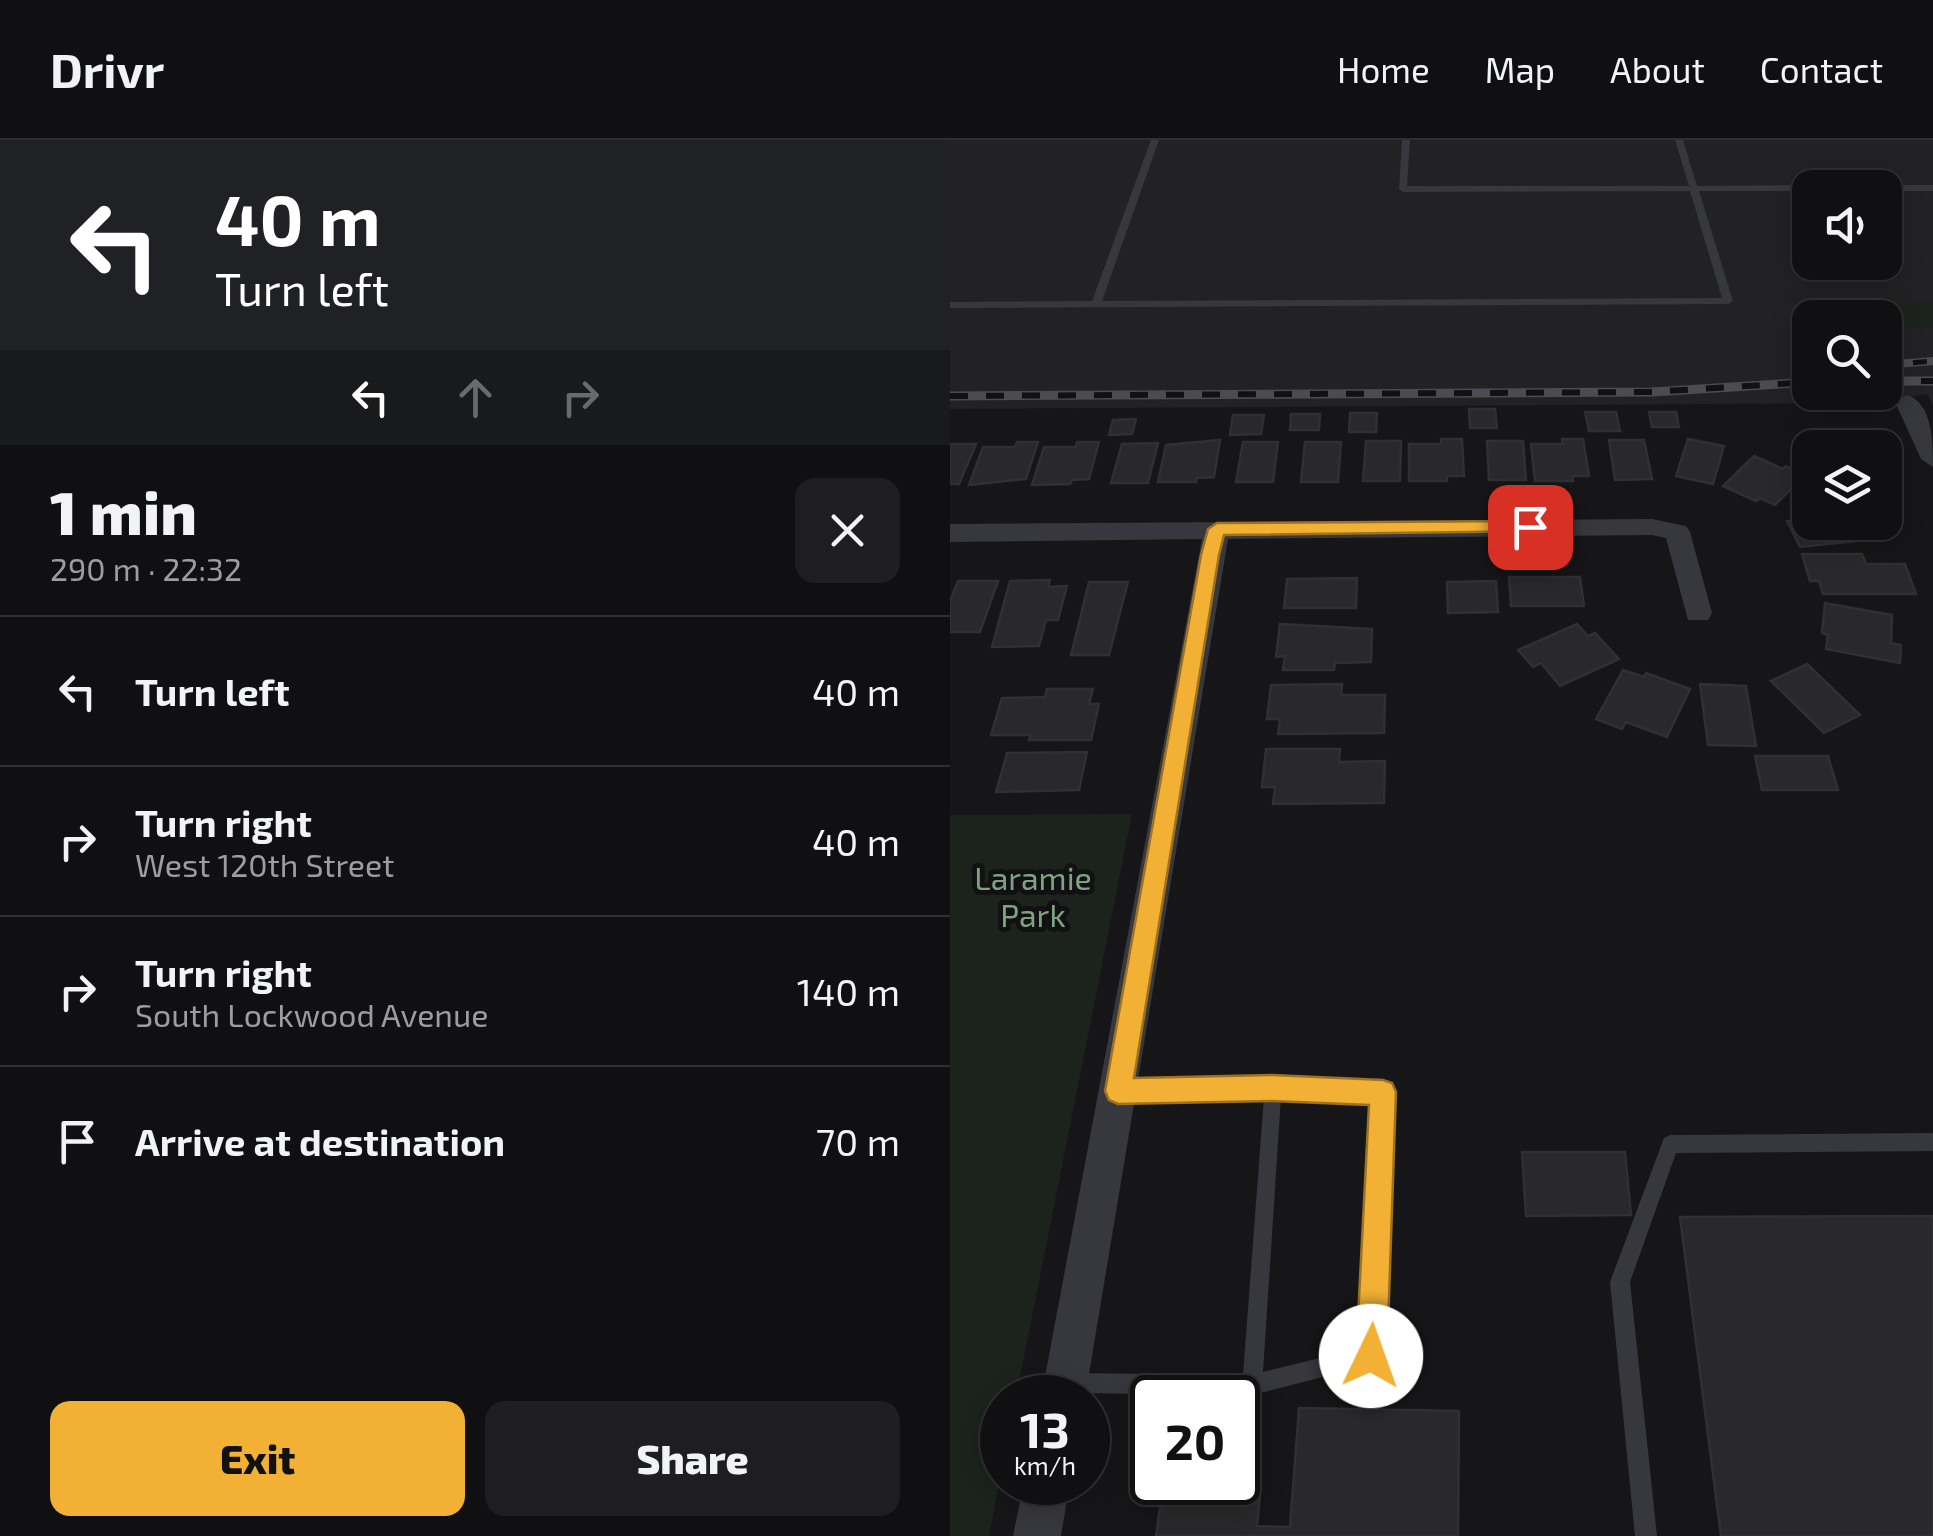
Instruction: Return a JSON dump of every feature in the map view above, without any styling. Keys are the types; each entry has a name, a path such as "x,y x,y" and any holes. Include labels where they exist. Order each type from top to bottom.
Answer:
{"street":[{"path":"1907,402 1933,459"},
{"path":"950,533 1608,527 1677,532 1698,613"},
{"path":"1067,1375 1217,529"},
{"path":"1037,1536 1043,1505"}],"lane":[{"path":"1096,304 1154,140"},
{"path":"1406,140 1403,189 1792,188"},
{"path":"950,305 1728,301 1680,140"},
{"path":"1902,188 1933,188"},
{"path":"1118,1091 1272,1088 1383,1092 1371,1356 1260,1384"},
{"path":"1253,1375 1272,1088"},
{"path":"1646,1536 1620,1282 1670,1144 1933,1142"}],"shaded area":[{"path":"950,140 1933,140 1933,302 1792,300 1792,404 950,409"},
{"path":"1902,327 1933,327 1933,405 1927,394 1902,398"}],"green space":[{"path":"1902,302 1933,302 1933,327 1902,327"},
{"name":"Laramie Park","path":"1132,814 1020,1375 980,1375 980,1505 995,1505 989,1536 950,1536 950,815"}],"building":[{"path":"1469,409 1495,409 1497,428 1470,428"},
{"path":"1585,412 1616,412 1620,431 1589,431"},
{"path":"1649,412 1676,412 1679,427 1652,427"},
{"path":"1350,413 1377,413 1376,432 1349,432"},
{"path":"1291,414 1320,414 1319,430 1290,430"},
{"path":"1233,415 1264,415 1261,434 1230,435"},
{"path":"1136,419 1132,434 1109,435 1113,420"},
{"path":"1441,439 1462,439 1464,476 1447,476 1447,481 1409,481 1409,444 1441,444"},
{"path":"1562,439 1583,439 1589,476 1572,476 1573,481 1535,481 1531,444 1563,444"},
{"path":"1688,439 1724,446 1713,484 1676,476"},
{"path":"1220,440 1214,477 1197,478 1196,482 1158,482 1166,445"},
{"path":"1609,440 1644,440 1652,479 1615,480"},
{"path":"1366,441 1401,441 1400,481 1363,481"},
{"path":"1487,441 1523,441 1526,480 1489,480"},
{"path":"1017,442 1038,442 1026,479 969,485 983,447 1015,447"},
{"path":"1077,442 1099,442 1089,479 1032,485 1044,447 1076,447"},
{"path":"1243,442 1278,442 1273,482 1236,482"},
{"path":"1305,442 1341,442 1338,482 1301,482"},
{"path":"1158,443 1148,483 1111,483 1122,444"},
{"path":"950,444 976,444 959,484 950,484"},
{"path":"1754,456 1783,469 1792,469 1792,488 1775,505 1723,486"},
{"path":"1796,540 1867,540 1800,547"},
{"path":"1802,554 1862,554 1866,564 1905,564 1916,594 1823,594 1819,581 1810,581"},
{"path":"1509,577 1580,577 1584,606 1511,606"},
{"path":"1357,578 1356,608 1284,608 1287,579"},
{"path":"1050,580 1048,587 1067,586 1058,620 1046,620 1039,646 992,647 1010,581"},
{"path":"958,581 998,581 980,632 950,632 950,601"},
{"path":"1496,581 1498,612 1448,613 1447,582"},
{"path":"1089,582 1128,582 1109,655 1071,655"},
{"path":"1825,603 1892,615 1891,643 1901,645 1900,663 1826,649 1828,635 1822,633"},
{"path":"1280,624 1372,629 1371,662 1335,663 1334,670 1283,670 1285,656 1276,657"},
{"path":"1577,624 1588,636 1595,633 1619,659 1560,686 1541,663 1533,667 1518,650"},
{"path":"1807,664 1860,715 1824,733 1771,681"},
{"path":"1623,670 1644,677 1646,673 1690,689 1667,737 1626,722 1622,729 1596,719"},
{"path":"1342,684 1341,695 1385,695 1384,733 1278,734 1280,719 1267,719 1271,685"},
{"path":"1700,684 1746,686 1756,746 1708,745"},
{"path":"1047,689 1093,689 1089,704 1099,704 1091,740 1029,740 1031,735 991,735 1002,698 1045,697"},
{"path":"1266,749 1340,749 1339,762 1385,761 1384,803 1273,804 1275,787 1262,787"},
{"path":"1087,752 1079,790 996,792 1007,753"},
{"path":"1755,756 1828,756 1838,790 1762,790"},
{"path":"1522,1152 1625,1152 1631,1215 1526,1216"},
{"path":"1933,1216 1933,1536 1721,1536 1680,1217"},
{"path":"1299,1408 1459,1411 1458,1536 1156,1536 1160,1505 1259,1505 1257,1526 1290,1527"}],"railway":[{"path":"1902,364 1933,361"},
{"path":"1902,381 1933,381"},
{"path":"950,396 1652,392 1792,383"}],"route":[{"path":"1371,1356 1383,1092 1272,1088 1118,1091 1210,555 1217,529 1530,527"}]}
